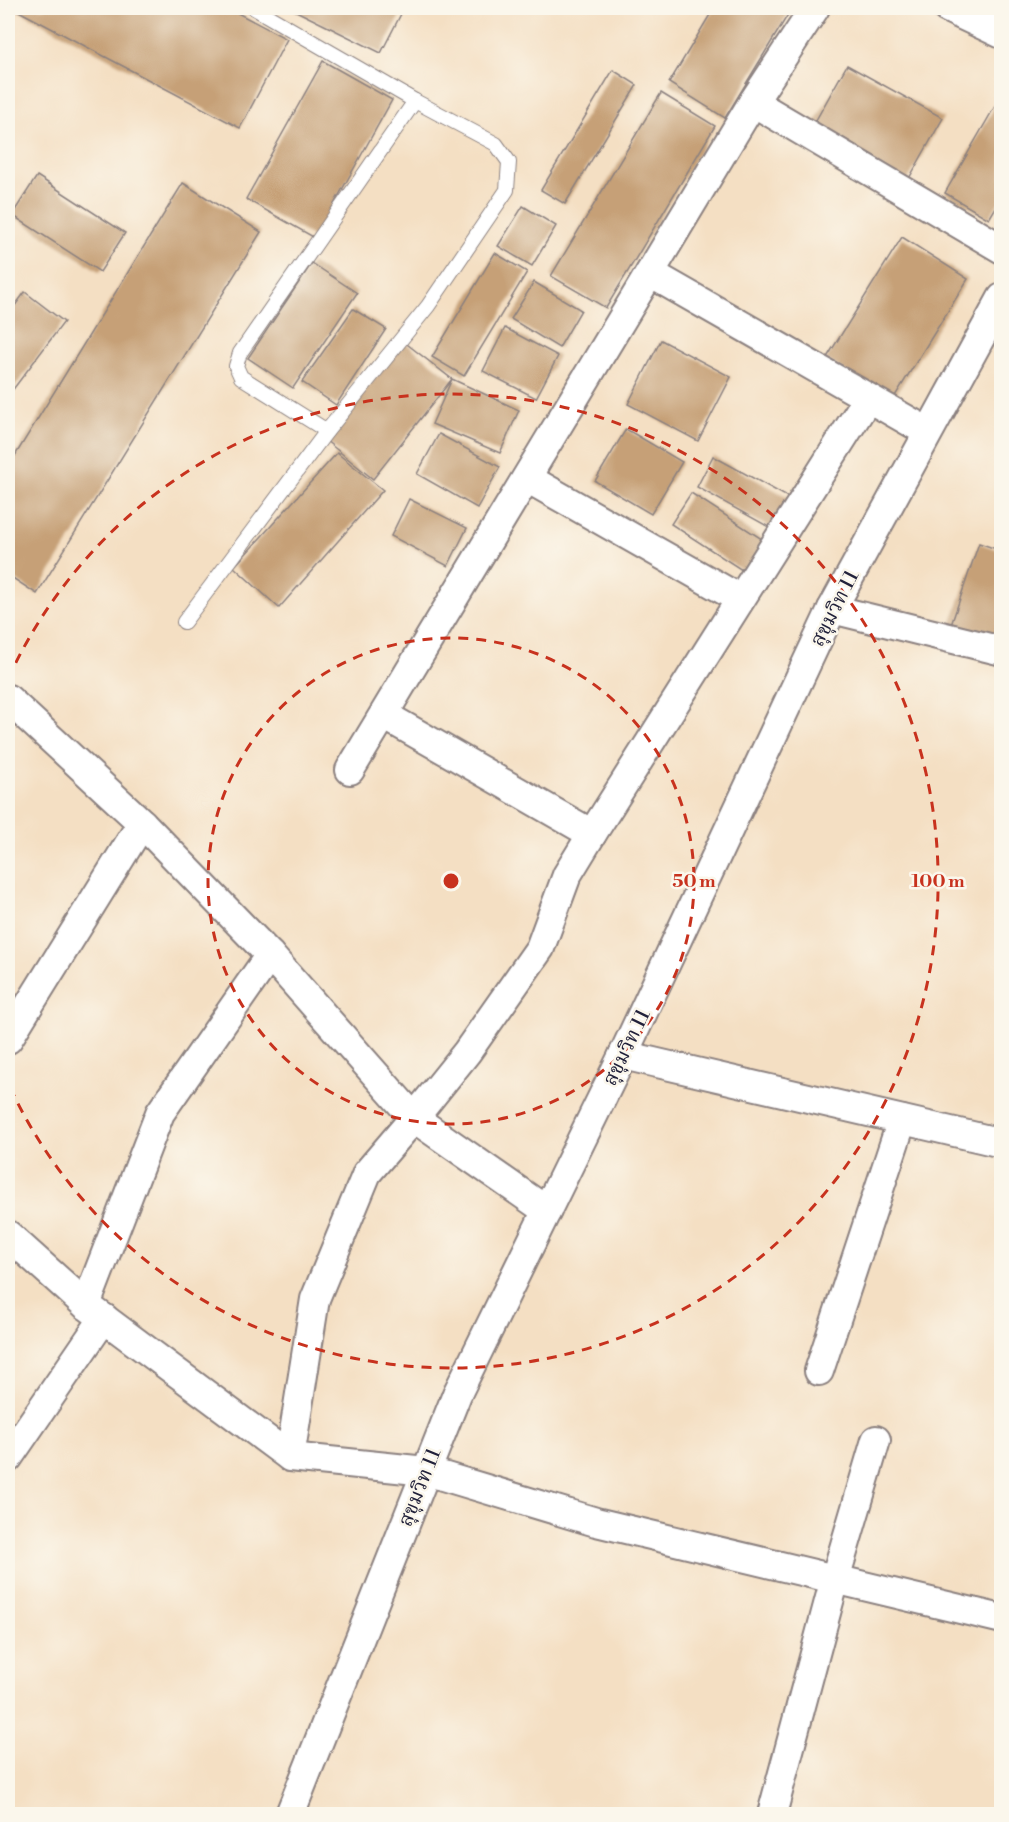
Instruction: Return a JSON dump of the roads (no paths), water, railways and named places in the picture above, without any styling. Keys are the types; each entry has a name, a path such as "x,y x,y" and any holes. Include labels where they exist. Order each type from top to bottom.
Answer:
{"street":[{"path":"350,770 753,102 814,8"},
{"path":"947,8 1001,31"},
{"path":"753,102 1002,249"},
{"path":"650,273 928,432"},
{"name":"สุขุมวิท 11","path":"290,1815 457,1394 623,1055 832,609 1002,298"},
{"path":"290,1457 315,1299 367,1173 414,1119 466,1052 540,948 567,875 868,398"},
{"path":"527,478 740,599"},
{"path":"832,609 1002,651"},
{"path":"8,699 142,823 270,955 414,1119 547,1211"},
{"path":"384,715 592,834"},
{"path":"8,1039 142,823"},
{"path":"8,1458 95,1311 160,1113 270,955"},
{"path":"623,1055 1002,1143"},
{"path":"819,1371 902,1120"},
{"path":"8,1235 95,1311 290,1457 426,1471 596,1522 1002,1619"},
{"path":"772,1815 835,1579 876,1440"}],"lane":[{"path":"184,622 327,431 428,306 507,190 509,162 496,144 254,8"},
{"path":"327,431 241,377 236,366 240,353 416,101"}]}
